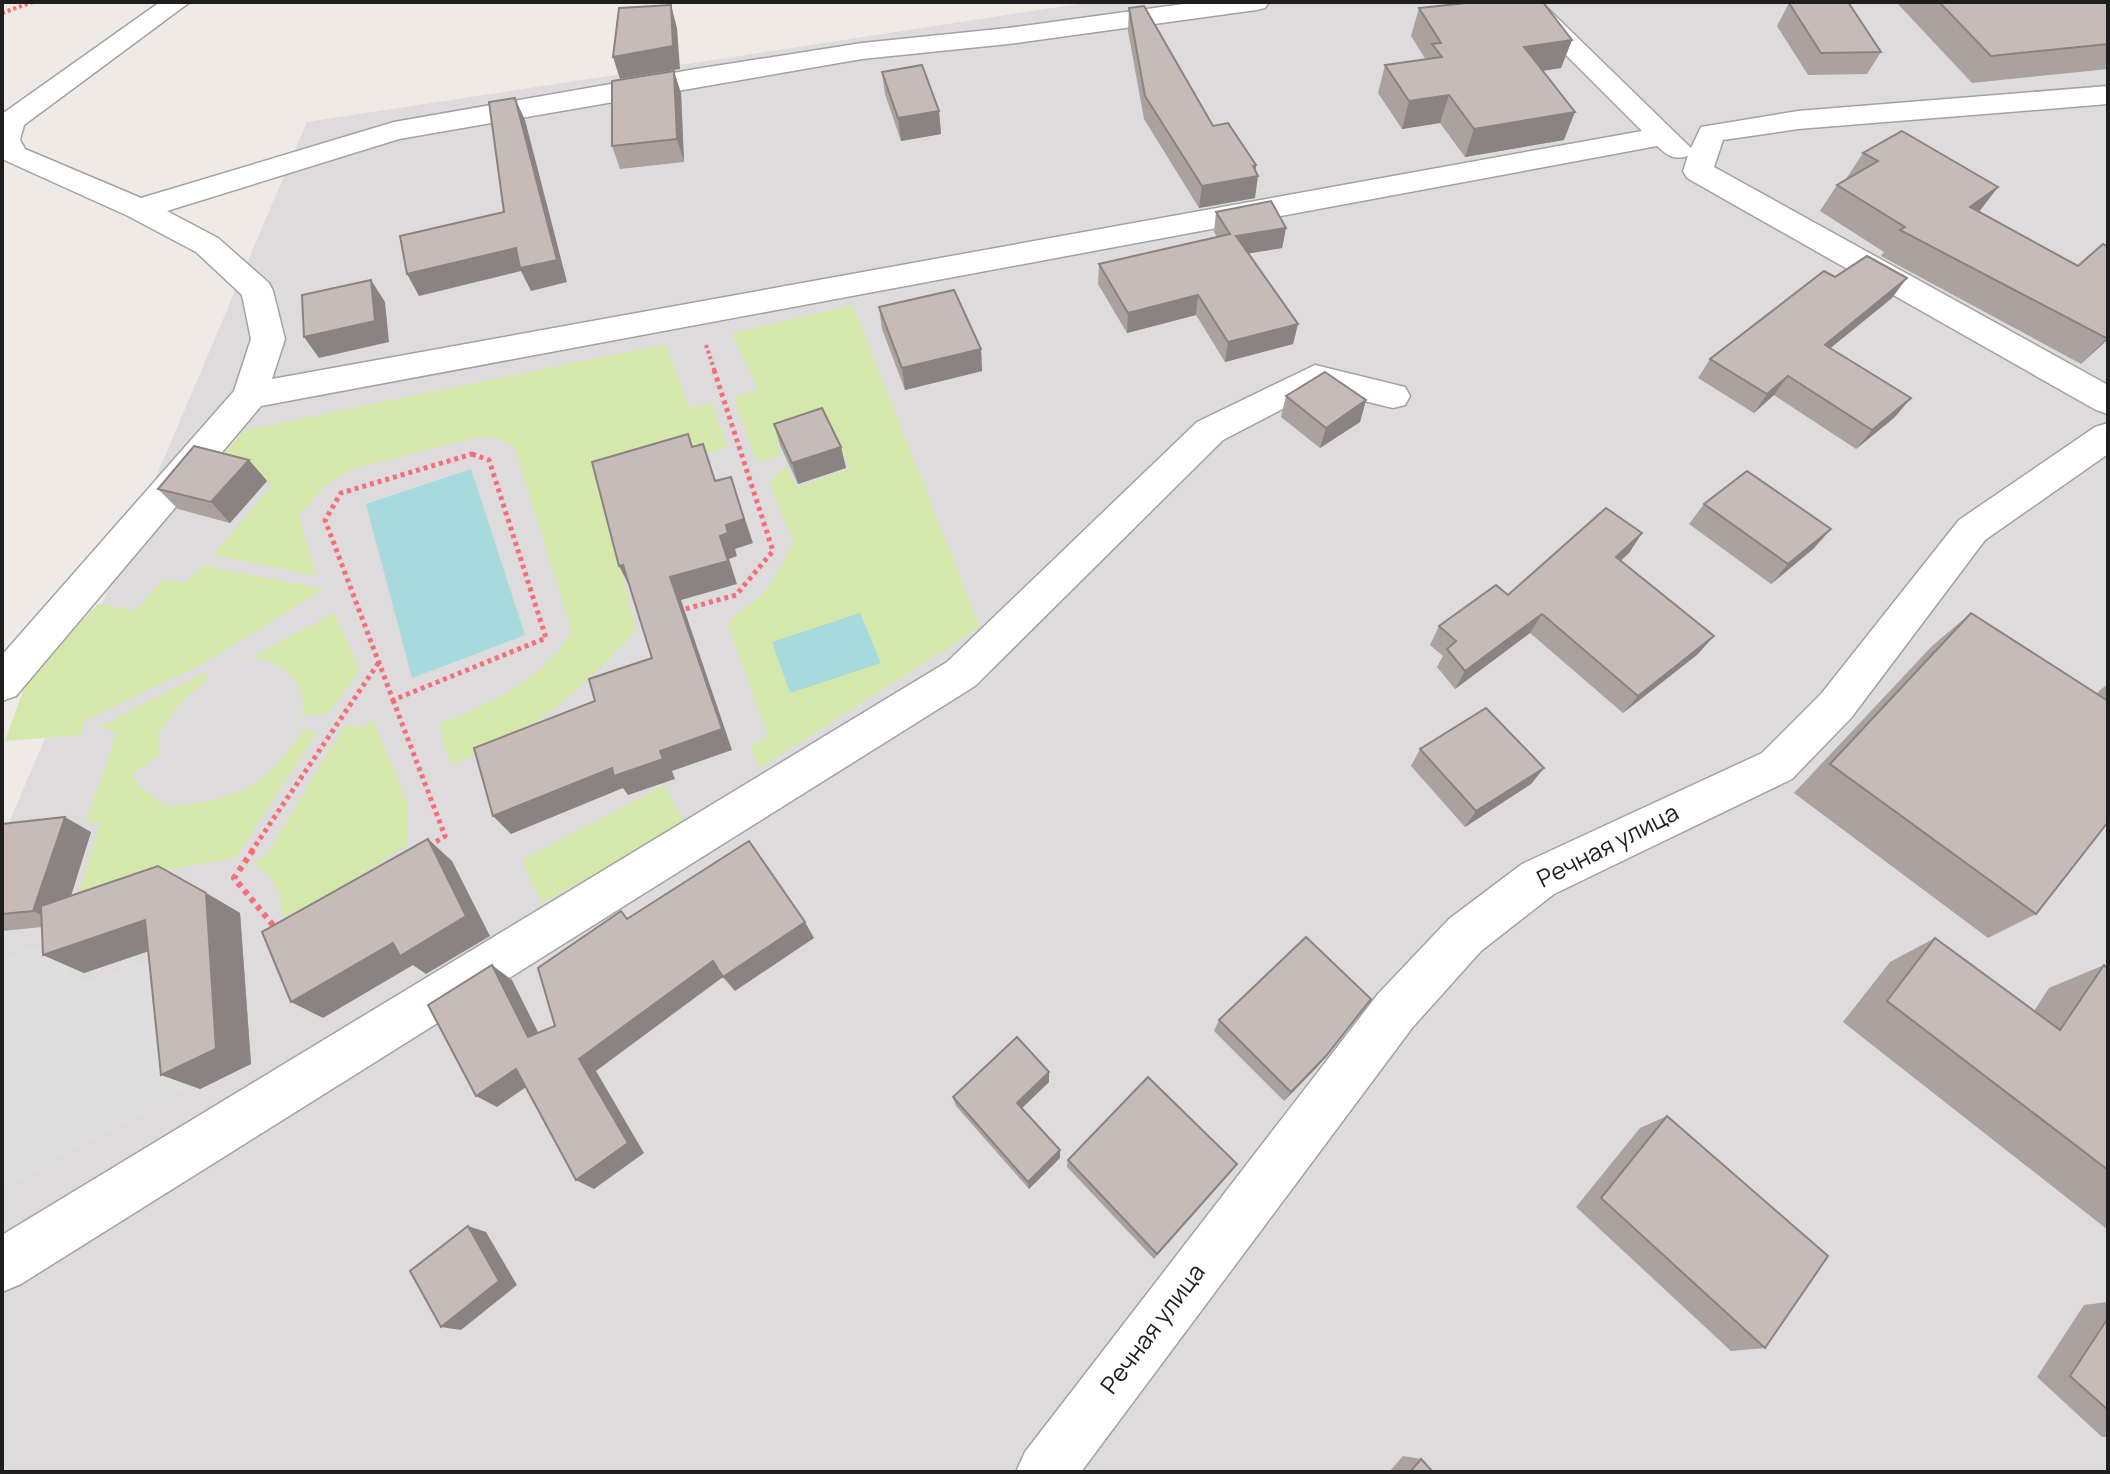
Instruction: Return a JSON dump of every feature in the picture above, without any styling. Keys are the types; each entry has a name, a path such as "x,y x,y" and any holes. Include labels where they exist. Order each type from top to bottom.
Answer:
{"street":[{"path":"2,684 250,396 268,339 257,291 207,245 139,209 14,155 5,140 11,121 177,2"},
{"path":"139,209 394,131 862,51 1022,35 1186,8 1256,2"},
{"path":"1526,2 1698,171 2108,401"},
{"path":"1698,171 1711,133 1798,120 2108,95"},
{"path":"250,396 1664,136"},
{"path":"2,1265 961,674 1210,431 1315,377 1393,396"},
{"name":"Речная улица","path":"1045,1472 1395,1011 1465,935 1538,879 1777,766 1836,706 1972,530 2108,436"}],"path":[{"path":"2,13 33,2"},
{"path":"675,612 736,595 773,551 702,333"},
{"path":"393,700 546,638 489,460 472,454 341,493 325,520 393,700 445,836 418,853"},
{"path":"282,937 234,878 379,662"}],"shaded area":[{"path":"1092,2 2108,2 2108,1472 2,1472 2,839 307,122"},
{"path":"69,935 71,986 171,953 188,1089 2,1189 2,958"}],"green space":[{"path":"853,305 980,627 760,768 750,746 768,736 728,625 768,587 793,541 769,482 786,467 797,487 850,468 829,426 777,444 781,457 756,461 734,397 758,390 732,333"},
{"path":"666,344 689,408 711,403 728,447 600,485 636,630 574,692 504,742 450,765 439,724 496,699 530,677 572,632 514,446 499,439 478,437 352,469 327,484 299,515 316,576 213,555 274,483 216,463 245,430"},
{"path":"204,566 324,589 208,661 84,721 81,735 5,741 28,677 98,604 135,611 164,579 185,583"},
{"path":"334,613 360,670 328,714 302,715 301,692 291,675 273,664 251,657"},
{"path":"205,672 207,680 182,701 158,735 161,754 133,774 140,787 167,807 213,800 247,788 275,766 304,729 317,732 236,858 171,869 162,892 70,924 100,822 85,823 117,732 99,727"},
{"path":"373,720 407,802 407,845 329,896 282,917 276,886 261,868 253,864 267,854 345,725 361,728"},
{"path":"664,785 686,825 541,903 522,860"}],"water":[{"path":"471,469 525,635 412,678 366,504"},
{"path":"860,613 881,663 790,693 772,642"}],"building":[{"path":"1476,2 1543,2 1572,40 1524,47 1575,112 1474,129 1449,95 1409,101 1385,65 1442,57 1432,44 1441,43 1419,8"},
{"path":"1848,2 1881,52 1821,53 1789,3"},
{"path":"1939,2 2108,2 2108,44 1991,56"},
{"path":"671,5 673,46 613,57 619,8"},
{"path":"1144,6 1213,126 1228,123 1256,165 1253,166 1258,176 1202,186 1145,96 1129,8"},
{"path":"922,65 939,111 898,118 882,72"},
{"path":"674,71 677,139 612,146 612,81"},
{"path":"515,98 557,260 520,268 516,248 407,274 400,236 504,212 489,102"},
{"path":"1902,131 1998,187 1970,207 2078,266 2103,244 2108,247 2108,337 1900,230 1905,227 1837,185 1878,161 1863,153"},
{"path":"1271,201 1286,228 1236,236 1298,324 1228,342 1198,295 1128,313 1099,264 1230,234 1216,212"},
{"path":"1867,256 1907,278 1825,345 1911,398 1872,430 1788,376 1767,394 1710,359 1824,271 1835,277"},
{"path":"371,280 375,321 304,337 302,295"},
{"path":"954,290 981,349 902,368 879,307"},
{"path":"1325,372 1366,400 1326,428 1286,396"},
{"path":"822,408 841,447 792,463 774,424"},
{"path":"688,434 692,447 703,444 715,481 731,477 744,519 726,525 728,533 720,536 728,561 670,577 722,729 660,751 663,759 614,776 612,768 493,816 474,748 595,701 589,679 652,658 623,565 619,566 592,462"},
{"path":"194,446 249,460 211,502 158,489"},
{"path":"1747,471 1831,529 1788,564 1704,504"},
{"path":"1606,508 1642,533 1616,557 1714,636 1638,696 1542,614 1465,671 1447,649 1456,641 1439,626 1496,585 1508,595"},
{"path":"1971,613 2108,701 2108,822 2036,914 1830,764"},
{"path":"1486,708 1544,768 1476,811 1420,749"},
{"path":"65,817 33,911 2,914 2,824"},
{"path":"428,839 466,916 400,956 393,943 291,1002 262,932"},
{"path":"749,841 805,922 723,977 713,961 579,1059 628,1143 576,1180 516,1069 476,1096 428,1005 492,965 528,1037 555,1026 538,968 621,911 627,919"},
{"path":"158,866 206,893 216,1049 161,1075 145,920 43,955 41,906"},
{"path":"1306,937 1371,999 1326,1056 1291,1092 1219,1020"},
{"path":"1935,938 2060,1030 2104,965 2108,969 2108,1170 1887,1001"},
{"path":"1017,1037 1049,1072 1017,1103 1060,1150 1028,1182 953,1097"},
{"path":"1148,1077 1237,1164 1157,1254 1068,1160"},
{"path":"1667,1116 1828,1256 1765,1348 1601,1198"},
{"path":"468,1226 499,1281 441,1327 410,1271"},
{"path":"2108,1318 2108,1410 2070,1376"},
{"path":"1421,1459 1433,1472 1410,1472"}]}
